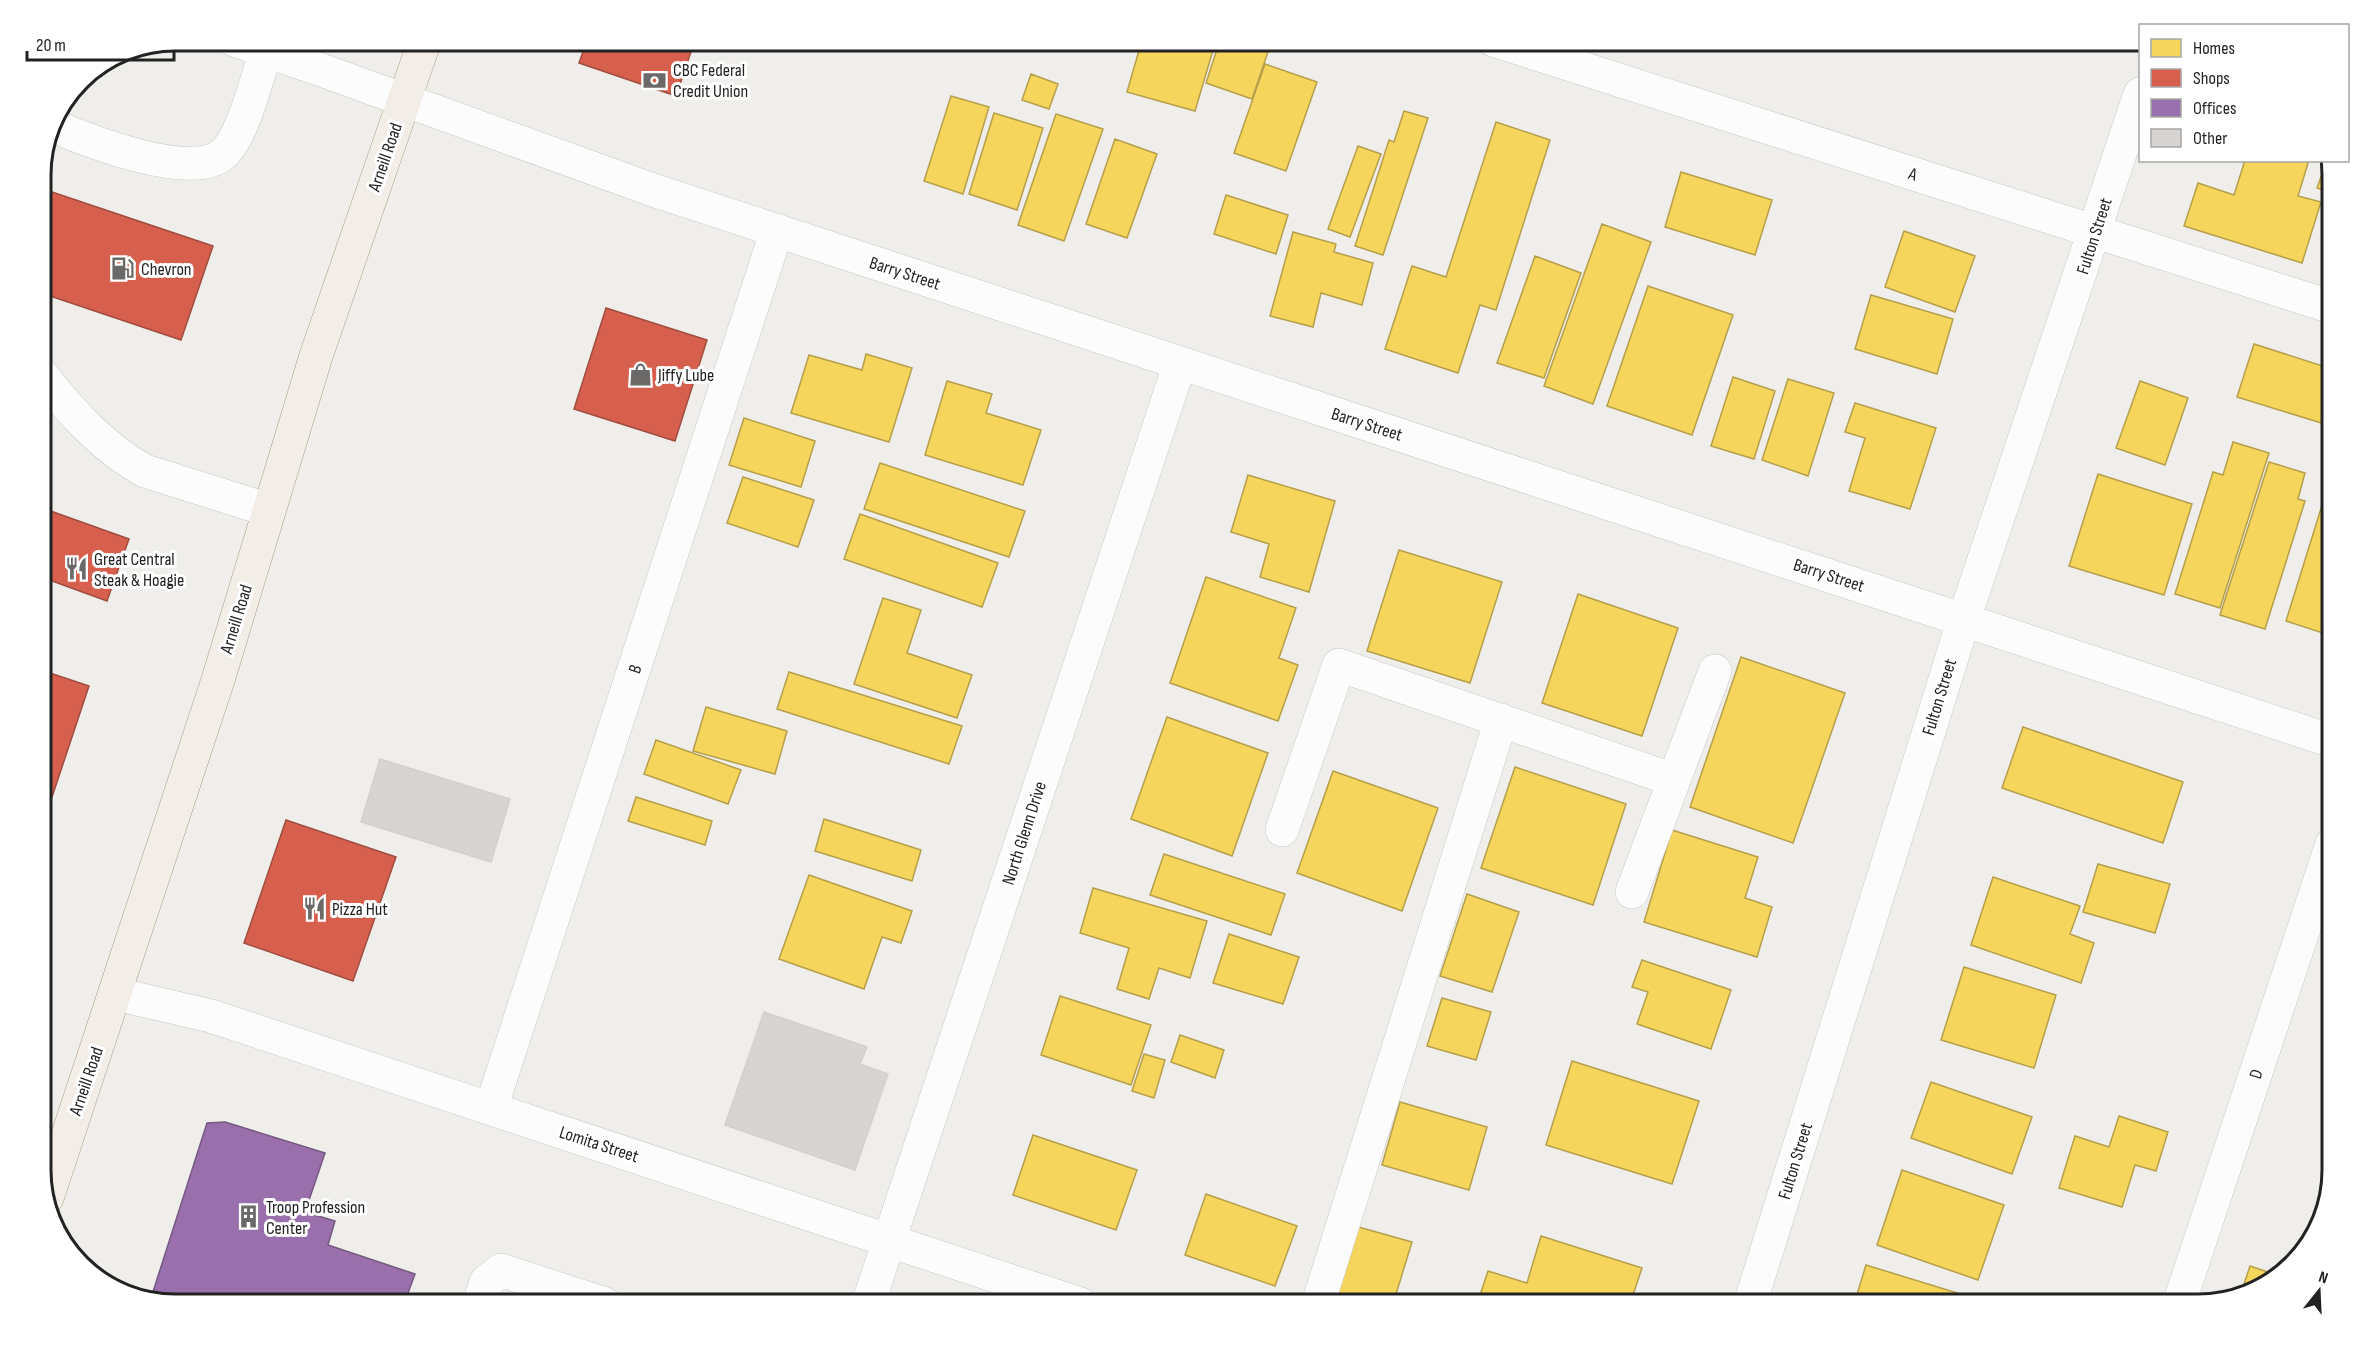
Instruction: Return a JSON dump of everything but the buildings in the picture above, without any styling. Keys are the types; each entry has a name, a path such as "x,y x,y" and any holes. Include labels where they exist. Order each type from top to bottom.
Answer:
{"main road":[{"name":"Arneill Road","path":"52,1184 214,690 316,356 420,51"}],"street":[{"name":"Barry Street","path":"266,51 653,190 2322,738"},
{"path":"60,129 86,140 157,160 180,165 203,164 222,155 239,130 266,51"},
{"name":"A","path":"1527,51 2322,304"},
{"name":"Fulton Street","path":"1753,1294 1964,619 2139,97"},
{"name":"B","path":"491,1108 777,230"},
{"name":"North Glenn Drive","path":"871,1294 1180,363"},
{"path":"51,386 73,414 132,464 145,471 269,510"},
{"path":"1282,830 1339,665 1674,780"},
{"path":"1632,892 1715,671"},
{"path":"1321,1294 1501,720"},
{"name":"D","path":"2183,1294 2322,874"},
{"name":"Lomita Street","path":"116,994 211,1016 1048,1294"},
{"path":"482,1294 486,1282 501,1270 572,1294"}],"place":[{"name":"CBC Federal Credit Union","path":"655,80"},
{"name":"Chevron","path":"123,269"},
{"name":"Jiffy Lube","path":"640,375"},
{"name":"Great Central Steak & Hoagie","path":"76,569"},
{"name":"Pizza Hut","path":"314,909"},
{"name":"Troop Profession Center","path":"248,1217"}]}
